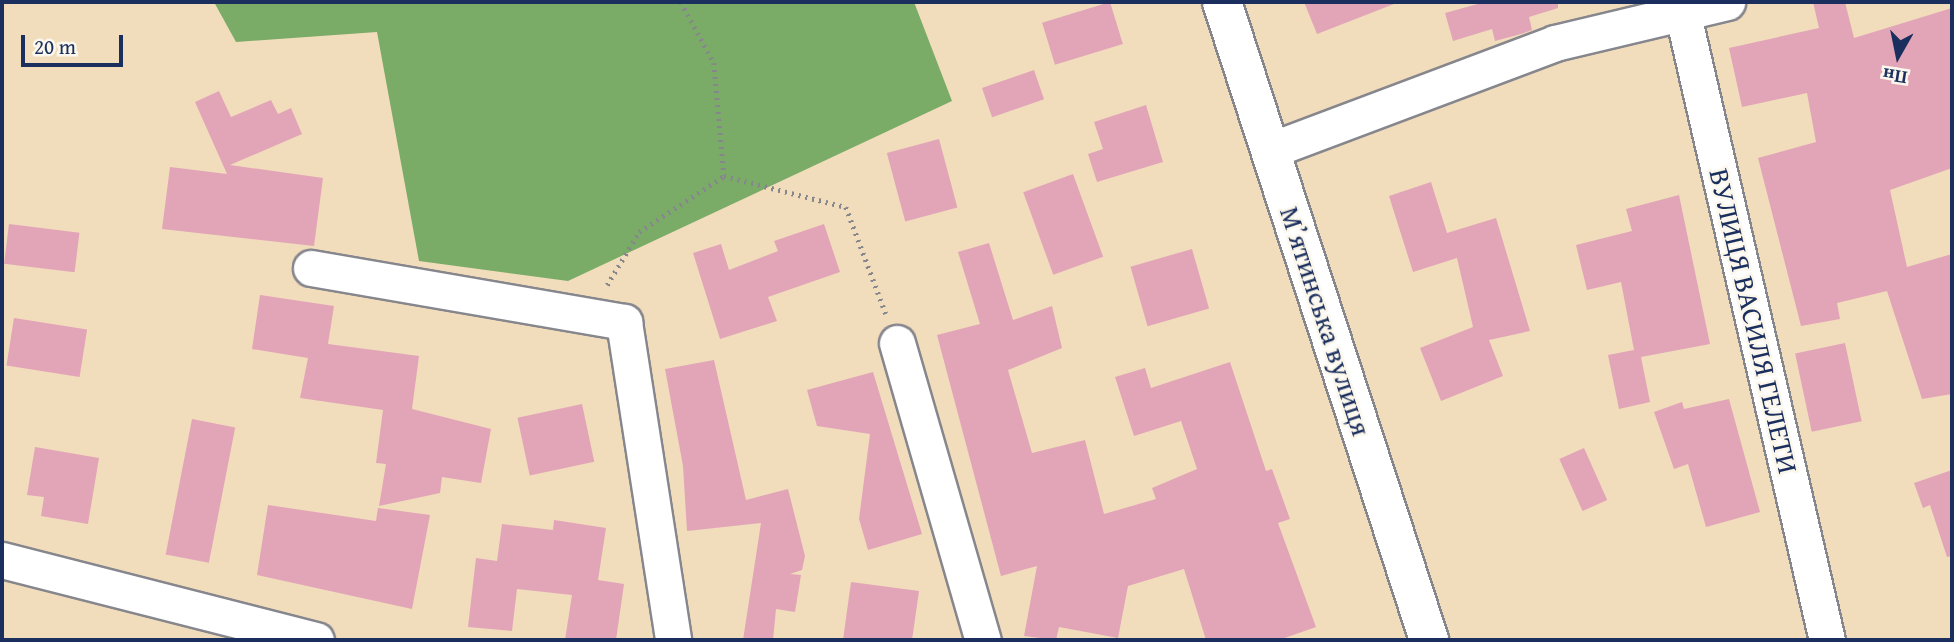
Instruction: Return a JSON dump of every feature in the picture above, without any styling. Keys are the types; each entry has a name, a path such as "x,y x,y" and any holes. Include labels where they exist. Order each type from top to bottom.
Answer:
{"street":[{"name":"Мʼятинська вулиця","path":"1222,2 1429,640"},
{"path":"1271,150 1555,43 1681,7 1727,2"},
{"name":"ВУЛИЦЯ ВАСИЛЯ ГЕЛЕТИ","path":"1681,7 1827,640"},
{"path":"312,268 624,322 673,640"},
{"path":"897,343 983,640"},
{"path":"2,560 316,640"}],"path":[{"path":"681,2 714,63 723,176"},
{"path":"588,315 639,232 723,176 845,207 897,343"}],"green space":[{"path":"214,2 914,2 952,101 568,281 419,261 377,32 236,42"}],"building":[{"path":"1110,2 1123,44 1055,65 1042,23"},
{"path":"1304,2 1394,2 1394,4 1317,34"},
{"path":"1485,2 1558,2 1558,8 1529,17 1532,30 1521,34 1495,41 1492,29 1453,41 1445,13"},
{"path":"1813,2 1845,2 1854,38 1952,8 1952,168 1890,190 1907,267 1952,254 1952,394 1922,399 1887,291 1837,303 1840,319 1801,326 1758,158 1816,142 1807,93 1742,107 1729,48 1819,28"},
{"path":"1034,70 1044,99 992,117 982,88"},
{"path":"219,91 231,117 271,100 278,114 291,108 302,134 230,165 323,178 314,246 162,229 170,167 227,174 195,102"},
{"path":"1146,105 1163,162 1097,182 1088,154 1103,149 1094,122"},
{"path":"939,139 957,208 905,222 887,153"},
{"path":"1073,174 1103,257 1053,275 1023,192"},
{"path":"1431,182 1447,233 1496,218 1530,331 1489,340 1503,376 1441,401 1420,348 1473,327 1457,258 1413,272 1389,196"},
{"path":"1679,195 1710,344 1641,357 1650,402 1619,409 1608,355 1634,350 1621,282 1587,290 1576,245 1632,231 1626,209"},
{"path":"9,224 79,233 75,272 4,264"},
{"path":"824,224 840,272 768,297 777,321 720,339 693,253 721,244 729,270 778,251 774,241"},
{"path":"989,243 1013,320 1052,306 1062,348 1008,370 1032,453 1085,440 1104,514 1156,499 1152,488 1197,469 1181,421 1134,436 1115,377 1145,368 1151,388 1230,362 1266,471 1272,469 1290,519 1278,523 1316,627 1279,640 1206,640 1184,569 1128,586 1118,638 1059,627 1056,640 1024,636 1037,566 1001,576 937,335 980,324 958,252"},
{"path":"1192,249 1209,309 1148,326 1130,267"},
{"path":"260,295 334,306 328,344 419,356 412,409 491,429 481,483 442,477 440,493 379,506 386,464 376,463 383,410 300,398 308,358 252,349"},
{"path":"14,318 87,330 80,377 6,365"},
{"path":"1845,343 1862,421 1812,432 1795,354"},
{"path":"714,360 746,500 788,489 805,556 802,570 790,574 801,575 795,612 776,609 773,640 743,640 761,523 687,531 683,466 665,369"},
{"path":"873,372 922,534 868,550 859,519 870,434 817,426 807,390"},
{"path":"1729,399 1760,512 1706,527 1688,464 1674,469 1654,412 1682,402 1684,409"},
{"path":"582,404 594,462 530,475 517,418"},
{"path":"192,419 235,427 209,563 166,554"},
{"path":"35,447 99,458 88,524 41,516 44,497 27,495"},
{"path":"1584,448 1607,500 1583,511 1559,459"},
{"path":"1952,470 1952,556 1947,557 1930,505 1923,508 1914,483"},
{"path":"268,505 376,521 378,508 430,515 412,609 257,575"},
{"path":"554,520 606,528 598,580 624,584 616,640 565,640 572,595 517,589 512,631 468,627 476,558 497,561 502,524 553,530"},
{"path":"851,582 919,591 912,640 843,640"}]}
